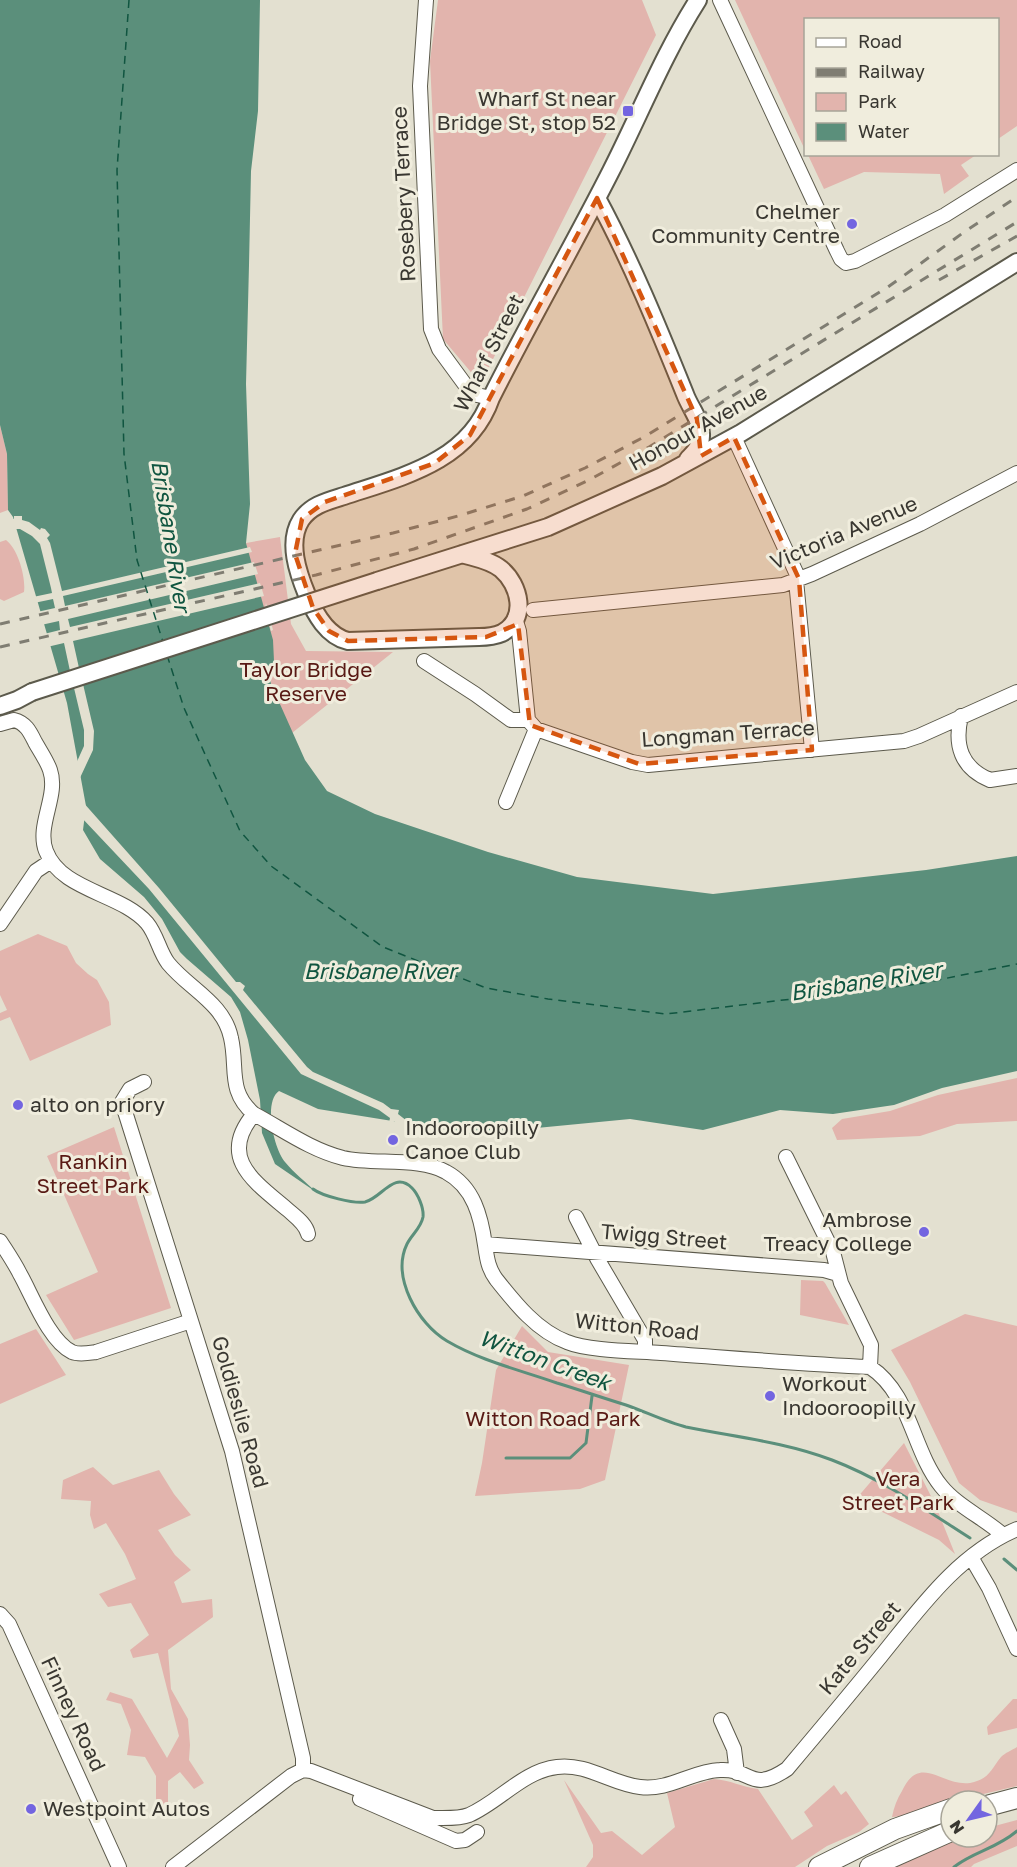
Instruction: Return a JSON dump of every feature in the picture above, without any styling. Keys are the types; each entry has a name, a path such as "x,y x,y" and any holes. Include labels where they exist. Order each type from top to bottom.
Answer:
{"highway":[{"path":"999,1803 1017,1798"},
{"path":"999,1817 1017,1812"},
{"path":"819,1867 895,1829 939,1813"},
{"path":"842,1867 916,1830 939,1821"},
{"path":"870,1867 939,1836"}],"main road":[{"name":"Wharf Street","path":"515,618 506,630 491,636 345,640 329,631 312,605 303,585 295,554 297,528 309,511 325,502 414,472 442,458 457,448 477,428 597,198 658,69 698,0"},
{"path":"597,198 637,276 687,400 697,419 701,442 681,466"},
{"name":"Honour Avenue","path":"32,692 462,555 548,526 614,499 737,435 1017,262"},
{"path":"697,419 715,434 737,435"},
{"path":"462,555 489,562 506,574 518,598 519,609 515,618"},
{"path":"0,695 32,692"},
{"path":"0,706 32,692"}],"street":[{"name":"Rosebery Terrace","path":"426,0 420,70 431,328 436,345 473,393 494,393"},
{"path":"720,0 837,251 846,263 859,260 934,221 1017,170"},
{"path":"737,435 797,580 812,750"},
{"name":"Victoria Avenue","path":"533,610 779,586 797,580 950,510 1017,473"},
{"path":"506,802 532,725 519,631 515,618"},
{"name":"Longman Terrace","path":"424,661 511,720 532,725 632,762 648,765 904,741 1017,692"},
{"path":"960,750 957,736 961,716"},
{"path":"0,724 14,720 22,723 32,735 51,772 43,839 51,861 61,873 138,914 148,924 166,960 177,973 218,1009 226,1022 232,1039 237,1095 254,1113 244,1125 239,1138 240,1160 254,1182 299,1220 307,1229 308,1234"},
{"path":"933,729 949,737 960,750 968,765 986,779 1017,776"},
{"path":"45,822 52,851 59,863 76,881"},
{"path":"0,924 36,871 51,861"},
{"name":"Goldieslie Road","path":"144,1082 130,1089 122,1102 235,1462 303,1756 303,1770"},
{"name":"Witton Road","path":"254,1113 318,1149 340,1157 360,1161 434,1167 447,1172 461,1182 480,1215 488,1264 495,1278 531,1319 554,1336 578,1346 870,1367"},
{"path":"786,1157 833,1252 837,1261 838,1274 871,1345 870,1367 883,1376 893,1388 932,1471 942,1486 1003,1535"},
{"path":"576,1217 645,1340 645,1352"},
{"path":"0,1241 43,1319 56,1338 72,1352 96,1352 191,1321"},
{"name":"Twigg Street","path":"485,1244 824,1270 838,1274"},
{"name":"Kate Street","path":"303,1770 311,1771 433,1818 449,1819 468,1815 536,1773 557,1767 578,1767 639,1787 660,1787 712,1770 723,1769 760,1781 773,1779 787,1769 932,1594 971,1557 1003,1535 1017,1529"},
{"path":"971,1557 989,1588 1017,1649"},
{"name":"Finney Road","path":"0,1614 9,1624 120,1867"},
{"path":"721,1720 734,1749 737,1773"},
{"path":"173,1867 297,1772 303,1770"},
{"path":"356,1788 359,1798 456,1841 465,1840 477,1832"}],"highlighted area":[{"path":"597,198 697,419 701,456 734,437 799,579 812,750 639,764 530,725 518,624 486,637 348,641 329,631 313,608 295,554 302,519 325,502 435,463 470,435"}],"green space":[{"path":"438,0 642,0 656,35 485,375 475,377 443,339 430,61"},
{"path":"735,0 1017,0 1017,126 999,138 999,18 804,18 804,148"},
{"path":"808,156 974,156 961,165 969,176 944,194 940,174 864,172 824,189"},
{"path":"0,425 7,454 8,510 0,513"},
{"name":"Taylor Bridge Reserve","path":"280,537 291,624 306,651 393,652 292,733 272,687 270,678 274,661 246,543"},
{"path":"6,540 17,556 22,571 24,592 4,601 0,599 0,542"},
{"path":"38,934 67,946 76,963 97,980 109,1002 111,1025 30,1061 10,1017 0,1021 0,1013 7,1010 0,995 0,951"},
{"path":"1017,1078 1017,1121 957,1124 920,1136 837,1140 832,1128 842,1119 890,1111 938,1095"},
{"name":"Rankin Street Park","path":"114,1127 171,1308 74,1340 46,1295 98,1272 47,1156"},
{"path":"801,1280 823,1281 849,1325 800,1315"},
{"path":"965,1314 1017,1326 1017,1513 980,1500 959,1483 910,1382 891,1350"},
{"name":"Witton Road Park","path":"522,1326 548,1352 629,1365 605,1480 580,1489 475,1496 496,1370"},
{"path":"36,1329 66,1375 0,1404 0,1344"},
{"name":"Vera Street Park","path":"904,1443 935,1504 955,1554 939,1540 856,1499"},
{"path":"93,1467 113,1485 159,1470 191,1515 158,1530 175,1555 191,1570 174,1582 182,1603 212,1599 213,1617 168,1650 171,1689 188,1719 189,1760 204,1783 194,1789 180,1772 168,1781 168,1803 156,1813 156,1776 145,1757 127,1755 131,1730 121,1704 106,1700 110,1692 132,1699 167,1758 179,1736 158,1653 133,1658 130,1650 149,1635 131,1603 108,1607 99,1594 136,1579 125,1554 106,1523 94,1529 90,1515 91,1501 61,1499 63,1480"},
{"path":"1013,1699 1017,1699 1017,1728 988,1735 987,1727"},
{"path":"1017,1747 1017,1786 999,1790 939,1789 939,1806 905,1816 892,1817 900,1794 916,1774 924,1772 960,1783 970,1783 982,1779 1003,1756"},
{"path":"714,1779 758,1789 792,1840 813,1826 804,1812 834,1785 841,1795 846,1791 869,1824 859,1832 827,1846 795,1867 586,1867 593,1857 593,1845 564,1780 601,1833 612,1831 642,1855 675,1827 667,1793"},
{"path":"1017,1820 1017,1846 971,1867 887,1867 939,1846 939,1849 999,1849 999,1825"}],"water":[{"name":"Brisbane River","path":"0,0 260,0 258,111 251,171 246,384 250,504 246,543 273,640 274,661 269,674 271,684 305,760 327,791 375,814 488,852 577,877 713,894 926,870 1017,856 1017,1071 942,1088 894,1105 833,1114 780,1110 703,1130 630,1119 473,1134 318,1109 279,1091 274,1097 271,1115 277,1147 285,1162 316,1192 275,1164 262,1133 260,1100 240,1012 231,997 180,952 162,919 144,897 100,859 83,830 86,806 67,703 13,517 8,510 7,454 0,425"}],"pier":[{"path":"14,516 22,516 22,520 40,530 45,529 50,535 47,538 62,591 250,547 252,552 63,596 65,606 254,562 258,574 68,619 70,627 260,583 264,596 73,641 79,668 265,608 266,603 273,630 271,631 269,624 83,684 94,731 93,750 79,780 79,786 75,766 84,746 84,730 74,688 61,692 56,676 70,671 64,643 47,647 44,634 60,630 59,621 41,625 37,612 55,608 53,599 34,603 33,597 52,593 51,588 40,544 20,529 13,529 10,519 14,519"},
{"path":"82,801 159,888 236,982 245,986 243,990 307,1067 391,1109 399,1110 398,1114 416,1128 398,1125 394,1121 393,1124 389,1123 390,1118 379,1110 301,1074 149,889 81,817"}],"waterway":[{"name":"Witton Creek","path":"313,1189 346,1201 365,1202 394,1183 406,1183 412,1188 420,1201 423,1217 407,1244 403,1257 402,1271 405,1285 417,1312 426,1323 436,1333 460,1348 501,1365 626,1405 678,1425 778,1444 832,1460 886,1486 970,1538"},
{"path":"506,1458 570,1458 586,1443 592,1396"},
{"name":"Witton Creek","path":"1004,1559 1017,1570"},
{"name":"Witton Creek","path":"954,1867 1017,1831"}],"ferry route":[{"path":"129,0 117,170 124,454 137,560 163,642"},
{"path":"167,655 184,708 240,831 271,866 383,947 486,988 548,999 666,1014 918,984 1017,964"}],"railway":[{"path":"0,624 393,533 523,496 585,468 644,437 888,287 1017,197"},
{"path":"0,647 316,575 414,549 527,509 589,480 649,447 1017,222"},
{"path":"939,280 1017,236"}],"place":[{"name":"Wharf St near Bridge St, stop 52","path":"628,111"},
{"name":"Chelmer Community Centre","path":"852,224"},
{"name":"alto on priory","path":"18,1105"},
{"name":"Indooroopilly Canoe Club","path":"393,1140"},
{"name":"Ambrose Treacy College","path":"924,1232"},
{"name":"Workout Indooroopilly","path":"770,1396"},
{"name":"Westpoint Autos","path":"31,1809"}]}
